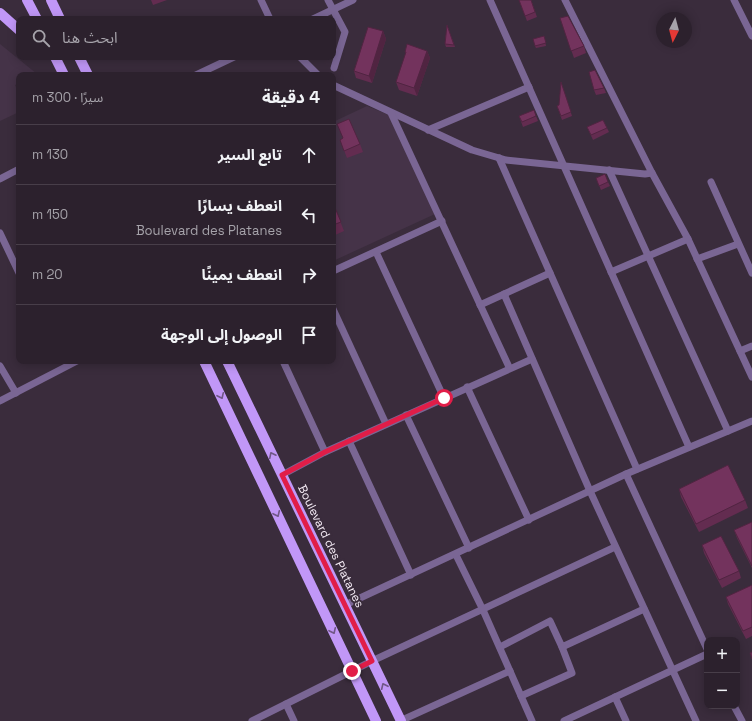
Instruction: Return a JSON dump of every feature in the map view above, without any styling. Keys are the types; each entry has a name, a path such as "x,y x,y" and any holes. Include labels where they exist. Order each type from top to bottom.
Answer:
{"main road":[{"path":"27,0 35,16"},
{"path":"51,0 59,16"},
{"path":"0,13 16,27"},
{"path":"80,60 86,72"},
{"path":"57,61 62,72"},
{"path":"205,364 376,721"},
{"name":"Boulevard des Platanes","path":"227,364 401,721"}],"street":[{"path":"261,0 269,16"},
{"path":"328,0 345,32 334,68"},
{"path":"319,16 353,0"},
{"path":"490,0 689,447"},
{"path":"565,0 652,173 688,239 752,377"},
{"path":"734,0 752,36"},
{"path":"202,72 228,60"},
{"path":"303,60 315,72"},
{"path":"336,86 472,150 499,158 645,174 652,173"},
{"path":"428,130 529,87"},
{"path":"391,113 509,367"},
{"path":"499,158 637,469"},
{"path":"609,170 728,431"},
{"path":"0,179 16,171"},
{"path":"711,182 752,273"},
{"path":"336,270 442,221"},
{"path":"0,233 16,267"},
{"path":"611,272 688,239"},
{"path":"697,259 738,244"},
{"path":"376,252 444,398"},
{"path":"480,305 550,273"},
{"path":"504,294 615,547 696,721"},
{"path":"336,316 386,424"},
{"path":"740,351 752,346"},
{"path":"282,475 348,441 509,367 532,359"},
{"path":"0,401 16,393 63,364"},
{"path":"284,364 325,452"},
{"path":"0,366 16,393"},
{"path":"467,387 529,520"},
{"path":"406,415 468,548"},
{"path":"345,605 411,576 637,469 752,421"},
{"path":"348,441 411,576"},
{"path":"626,474 704,643"},
{"path":"252,721 372,661 615,547"},
{"path":"456,554 500,647 532,721"},
{"path":"562,647 644,609"},
{"path":"500,647 550,621 562,647 572,673 521,696"},
{"path":"564,721 704,655"},
{"path":"401,721 510,671"},
{"path":"615,697 626,721"},
{"path":"286,704 294,721"},
{"path":"736,709 742,721"}],"shaded area":[{"path":"0,44 16,57 16,60 20,60 35,72 16,72 16,113 0,121"},
{"path":"367,106 389,115 435,214 336,260 336,121"}],"building":[{"path":"519,0 531,0 535,12 525,16"},
{"path":"568,16 584,46 571,51 560,18"},
{"path":"447,25 454,45 445,44"},
{"path":"368,27 383,31 369,76 354,71"},
{"path":"544,36 546,43 535,46 533,39"},
{"path":"407,44 427,51 414,88 396,82 406,52"},
{"path":"595,70 604,88 594,90 589,72"},
{"path":"561,82 571,112 561,116 557,106 559,105"},
{"path":"534,110 536,116 522,122 519,116"},
{"path":"349,119 360,144 344,151 340,140 343,138 337,124"},
{"path":"603,120 607,128 591,135 587,127"},
{"path":"605,174 608,182 599,186 596,178"},
{"path":"336,210 341,222 336,224"},
{"path":"728,465 745,500 696,524 679,489"},
{"path":"752,522 752,566 734,530"},
{"path":"721,536 739,571 719,580 702,545"},
{"path":"752,585 752,627 743,631 726,597"}],"route":[{"path":"352,671 372,661 282,475 325,452 444,398"}]}
